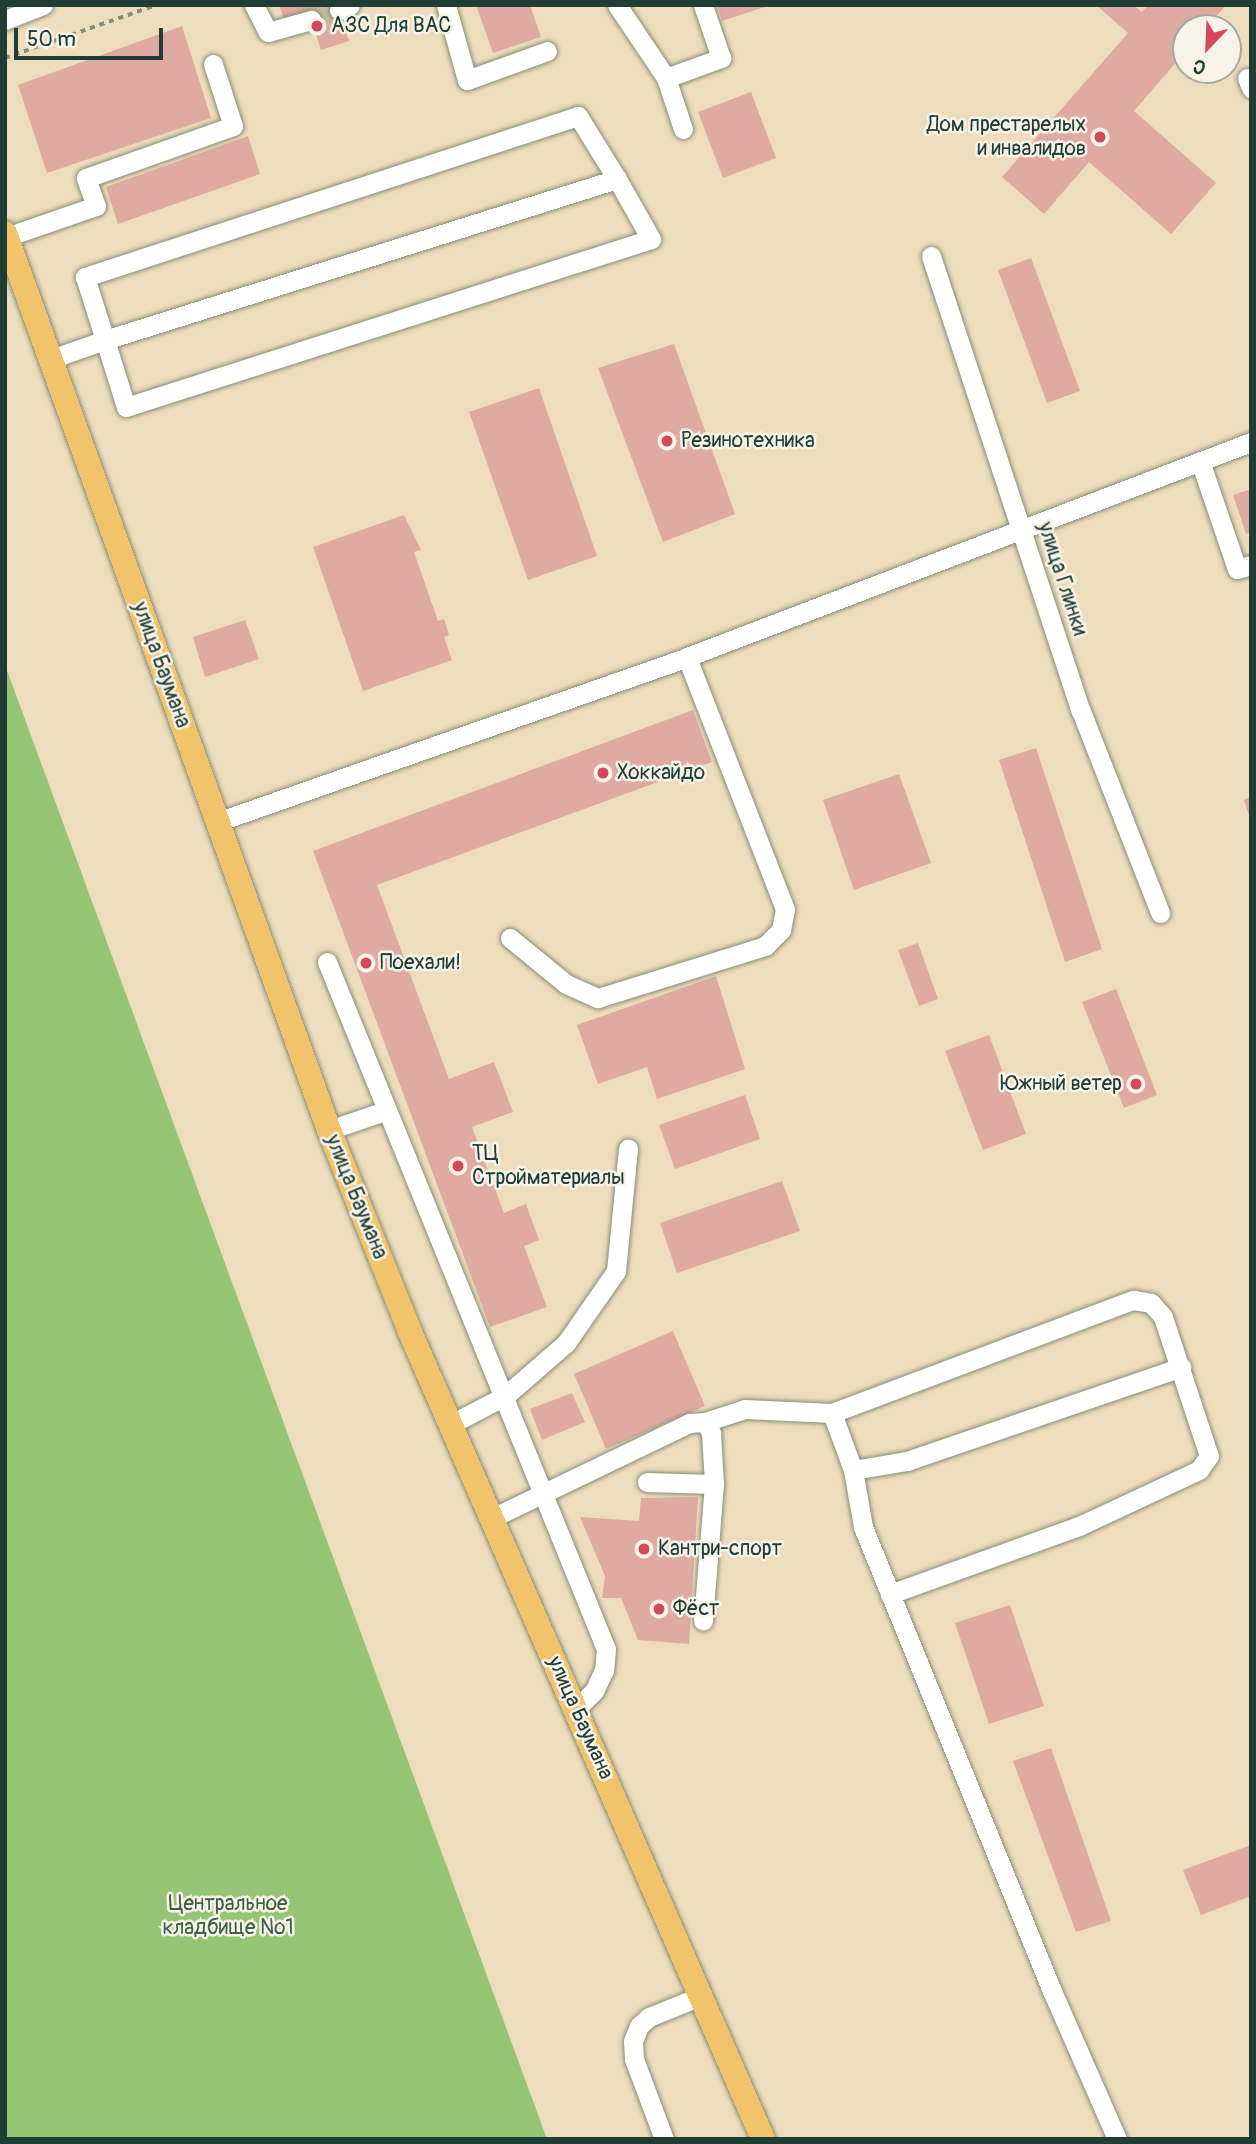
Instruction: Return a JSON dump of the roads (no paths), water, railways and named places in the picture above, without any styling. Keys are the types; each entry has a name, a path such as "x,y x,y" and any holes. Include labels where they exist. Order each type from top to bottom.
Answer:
{"main road":[{"name":"улица Баумана","path":"6,235 329,1130 451,1424 763,2139"}],"street":[{"path":"5,20 43,5"},
{"path":"254,5 268,32 311,20"},
{"path":"446,5 467,80 547,51"},
{"path":"617,5 666,78 682,129"},
{"path":"666,78 721,58 703,5"},
{"path":"6,235 96,206 86,178 233,126 213,64"},
{"path":"578,116 617,179 651,239 126,407 85,277 578,116"},
{"path":"51,359 617,179"},
{"name":"улица Глинки","path":"931,256 1081,711 1160,913"},
{"path":"217,822 687,657 1251,442"},
{"path":"1200,461 1237,569 1251,565"},
{"path":"510,937 566,985 598,998 765,946 781,930 785,909 687,657"},
{"path":"327,962 385,1111 505,1396 606,1649 604,1670 594,1691 576,1709"},
{"path":"329,1130 385,1111"},
{"path":"451,1424 505,1396 566,1343 616,1271 628,1149"},
{"path":"492,1518 543,1491 689,1423 705,1422 745,1409 832,1413 1133,1300 1151,1303 1163,1317 1209,1456 1199,1470 1079,1526 890,1594"},
{"path":"853,1470 907,1461 1181,1367"},
{"path":"832,1413 853,1470 863,1527 1052,1991 1117,2139"},
{"path":"703,1620 714,1484 711,1433 705,1422"},
{"path":"647,1482 714,1484"},
{"path":"664,2139 635,2059 633,2041 639,2026 649,2017 701,1996"}],"tunnel":[{"path":"311,20 339,10"}],"place":[{"name":"АЗС Для ВАС","path":"317,26"},
{"name":"Дом престарелых и инвалидов","path":"1100,137"},
{"name":"Резинотехника","path":"667,441"},
{"name":"Хоккайдо","path":"603,773"},
{"name":"Поехали!","path":"366,963"},
{"name":"Южный ветер","path":"1136,1084"},
{"name":"ТЦ Стройматериалы","path":"458,1166"},
{"name":"Кантри-спорт","path":"644,1549"},
{"name":"Фёст","path":"659,1609"}],"park label":[{"name":"Центральное кладбище №1","path":"228,1916"}]}
